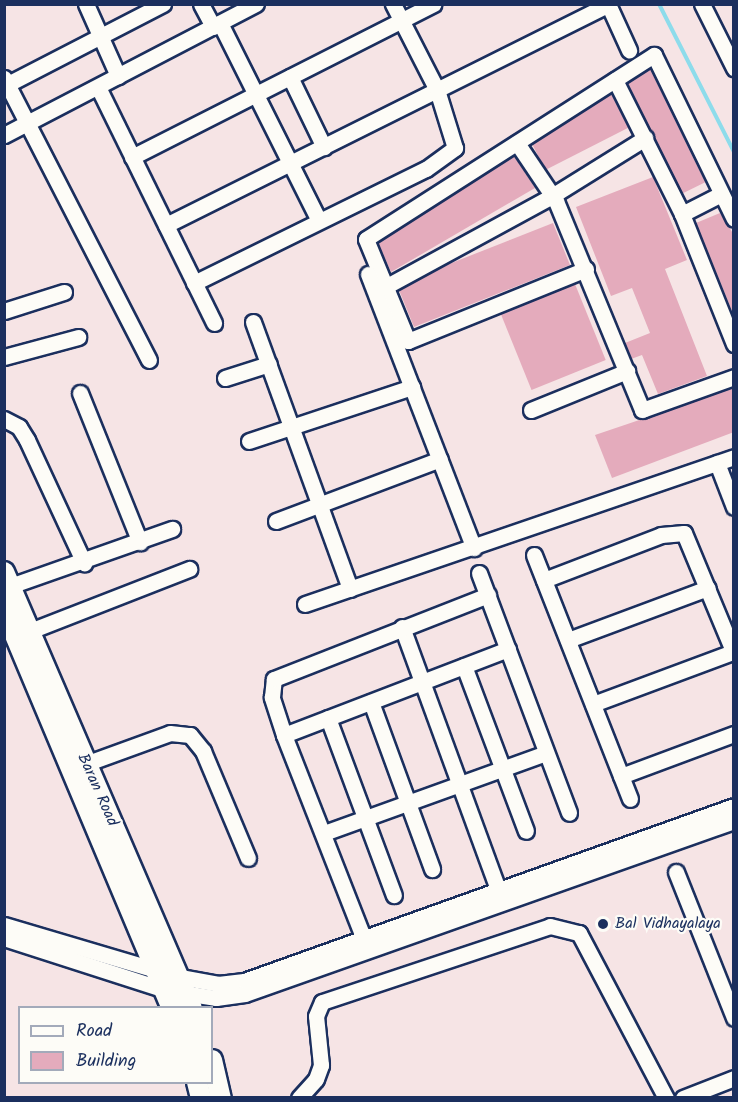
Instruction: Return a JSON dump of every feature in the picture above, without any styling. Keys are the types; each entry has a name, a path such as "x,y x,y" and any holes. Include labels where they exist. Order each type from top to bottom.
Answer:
{"main road":[{"name":"Baran Road","path":"7,579 86,765 179,995"},
{"name":"Baran Road","path":"4,609 156,969 179,995"},
{"path":"213,1064 221,1098"}],"street":[{"path":"86,4 118,76"},
{"path":"149,360 5,83 163,4"},
{"path":"201,4 216,25 255,94 319,221"},
{"path":"4,135 256,4"},
{"path":"194,283 426,169 455,148 436,90 393,4"},
{"path":"132,157 433,4"},
{"path":"702,4 729,46 734,68"},
{"path":"166,225 608,5 629,50"},
{"path":"586,269 408,341 366,239 654,55 727,200 734,219"},
{"path":"290,77 324,147"},
{"path":"615,80 682,214 734,344"},
{"path":"98,87 214,323"},
{"path":"386,287 552,196 645,138"},
{"path":"517,142 552,196 586,269 642,410 734,377"},
{"path":"682,214 727,200"},
{"path":"368,274 474,548"},
{"path":"4,311 64,292"},
{"path":"253,322 350,589"},
{"path":"4,357 78,337"},
{"path":"225,378 268,364"},
{"path":"531,411 627,371"},
{"path":"249,441 412,387"},
{"path":"80,393 140,542"},
{"path":"4,419 19,427 27,440 84,562"},
{"path":"305,604 474,548 734,457"},
{"path":"276,521 440,459"},
{"path":"717,463 734,507"},
{"path":"7,579 84,562 172,529"},
{"path":"544,580 674,532 690,540 733,653 593,704"},
{"path":"534,555 630,799"},
{"path":"30,631 189,569"},
{"path":"479,573 569,813"},
{"path":"568,640 708,588"},
{"path":"365,944 324,833 284,735 272,697 274,679 488,595"},
{"path":"402,627 500,896"},
{"path":"284,735 508,649"},
{"path":"464,666 526,831"},
{"path":"371,702 432,869"},
{"path":"328,718 394,895"},
{"path":"86,765 170,734 190,735 203,751 248,858"},
{"path":"621,776 734,734"},
{"path":"324,833 546,753"},
{"path":"4,938 179,995 218,984 244,981 365,944 500,896 734,806"},
{"path":"500,896 734,821"},
{"path":"676,872 734,1018"},
{"path":"4,926 156,969"},
{"path":"299,1098 316,1079 321,1065 315,1016 322,1002 550,926 579,933 666,1098"},
{"path":"683,1098 734,1078"}],"building":[{"path":"650,69 705,182 682,194 627,80"},
{"path":"611,94 628,128 545,170 528,136"},
{"path":"514,156 535,188 391,272 378,243"},
{"path":"653,177 687,260 665,269 707,376 658,394 642,355 631,359 625,343 650,333 632,288 611,296 576,207"},
{"path":"720,213 734,235 734,316 696,223"},
{"path":"553,223 570,265 414,327 399,290 444,266"},
{"path":"575,284 606,360 532,390 501,314"},
{"path":"734,388 734,432 612,478 595,435"}],"waterway":[{"path":"659,4 734,152"}],"place":[{"name":"Bal Vidhayalaya","path":"603,924"}]}
